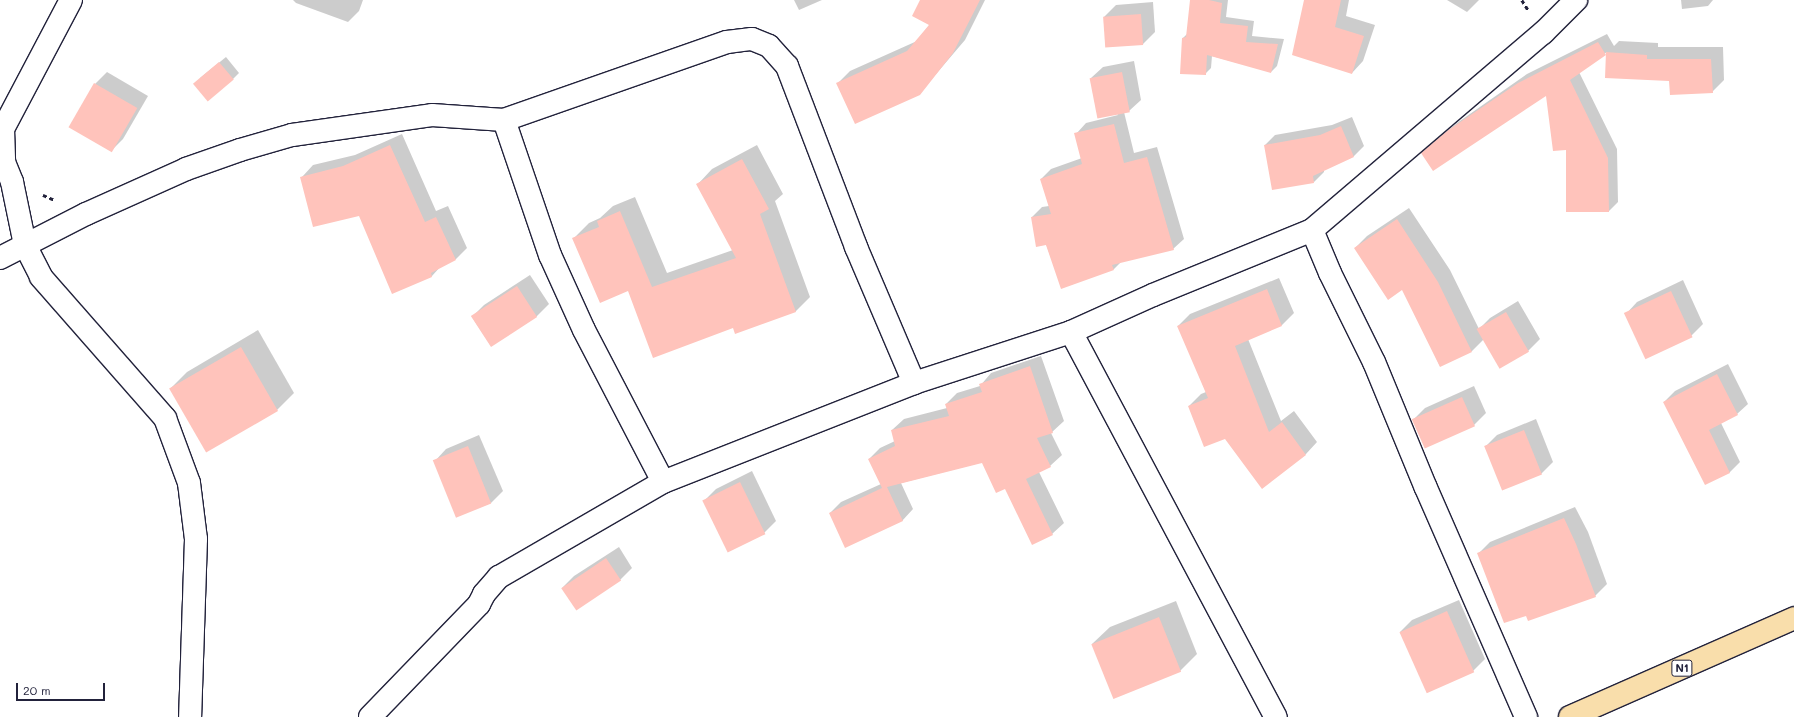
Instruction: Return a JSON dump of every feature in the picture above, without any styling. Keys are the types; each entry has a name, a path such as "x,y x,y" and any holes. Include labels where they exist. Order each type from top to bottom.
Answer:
{"highway":[{"name":"N1","path":"1570,717 1794,618"}],"street":[{"path":"71,0 3,129 4,162 12,182 25,245 40,277 165,418 188,483 196,539 190,717"},
{"path":"370,717 480,604 484,594 499,577 663,482 914,383 1071,332 1153,295 1312,230 1543,33 1576,0"},
{"path":"0,258 86,214 186,169 292,135 432,115 504,120 727,42 752,39 769,46 787,66 856,247 914,383"},
{"path":"504,120 550,255 584,330 663,482"},
{"path":"1312,230 1330,273 1374,362 1426,488 1526,717"},
{"path":"1071,332 1276,717"}],"building":[{"path":"920,0 980,0 953,53 920,95 855,124 836,83 907,51 929,25 912,16"},
{"path":"1190,0 1209,0 1222,3 1220,23 1248,26 1246,42 1278,44 1271,73 1207,55 1206,75 1180,74 1182,38 1186,37"},
{"path":"1304,0 1341,0 1335,27 1364,36 1352,74 1292,55"},
{"path":"1141,14 1143,45 1105,48 1103,17"},
{"path":"1598,42 1606,55 1570,80 1608,158 1609,212 1566,212 1566,150 1553,151 1546,96 1433,171 1421,153 1447,131 1518,83"},
{"path":"1606,52 1647,55 1647,59 1711,59 1713,93 1670,95 1669,81 1605,78"},
{"path":"219,62 234,80 208,101 193,84"},
{"path":"1122,72 1130,112 1097,119 1090,78"},
{"path":"94,83 137,108 112,152 68,127"},
{"path":"1114,124 1124,163 1147,157 1174,250 1112,265 1114,270 1061,289 1046,245 1036,247 1031,217 1051,214 1040,179 1082,164 1074,133"},
{"path":"1341,126 1354,157 1313,176 1314,183 1272,190 1264,145 1320,135"},
{"path":"390,145 425,222 436,217 456,260 431,273 432,277 392,294 359,216 313,227 300,177 343,166"},
{"path":"742,159 769,209 760,214 796,312 735,334 733,328 653,358 628,291 600,303 572,238 599,227 597,221 620,211 652,287 736,258 696,184"},
{"path":"1397,219 1438,282 1472,352 1440,367 1402,290 1388,300 1354,248"},
{"path":"517,286 537,317 491,347 471,316"},
{"path":"1267,289 1282,326 1235,346 1269,432 1282,422 1306,455 1262,489 1225,439 1204,447 1188,406 1208,398 1177,326"},
{"path":"1671,291 1693,337 1645,359 1624,313"},
{"path":"1506,312 1529,352 1500,369 1477,329"},
{"path":"241,347 278,411 206,453 169,388"},
{"path":"1030,366 1053,433 1037,438 1051,467 1026,479 1053,535 1032,545 1005,489 996,493 982,463 887,487 903,521 845,548 829,513 882,488 868,459 895,446 891,430 949,416 945,404 982,392 979,384"},
{"path":"1717,374 1738,415 1709,430 1730,473 1705,485 1663,402"},
{"path":"1462,397 1475,426 1425,449 1412,419"},
{"path":"1524,430 1542,475 1502,491 1484,446"},
{"path":"468,446 491,503 456,518 433,460"},
{"path":"740,482 765,534 728,553 702,500"},
{"path":"1564,518 1576,544 1596,597 1528,621 1526,616 1504,623 1477,553"},
{"path":"606,558 621,580 576,611 561,588"},
{"path":"1447,611 1474,672 1427,693 1399,632"},
{"path":"1159,617 1181,672 1113,699 1091,644"}]}
